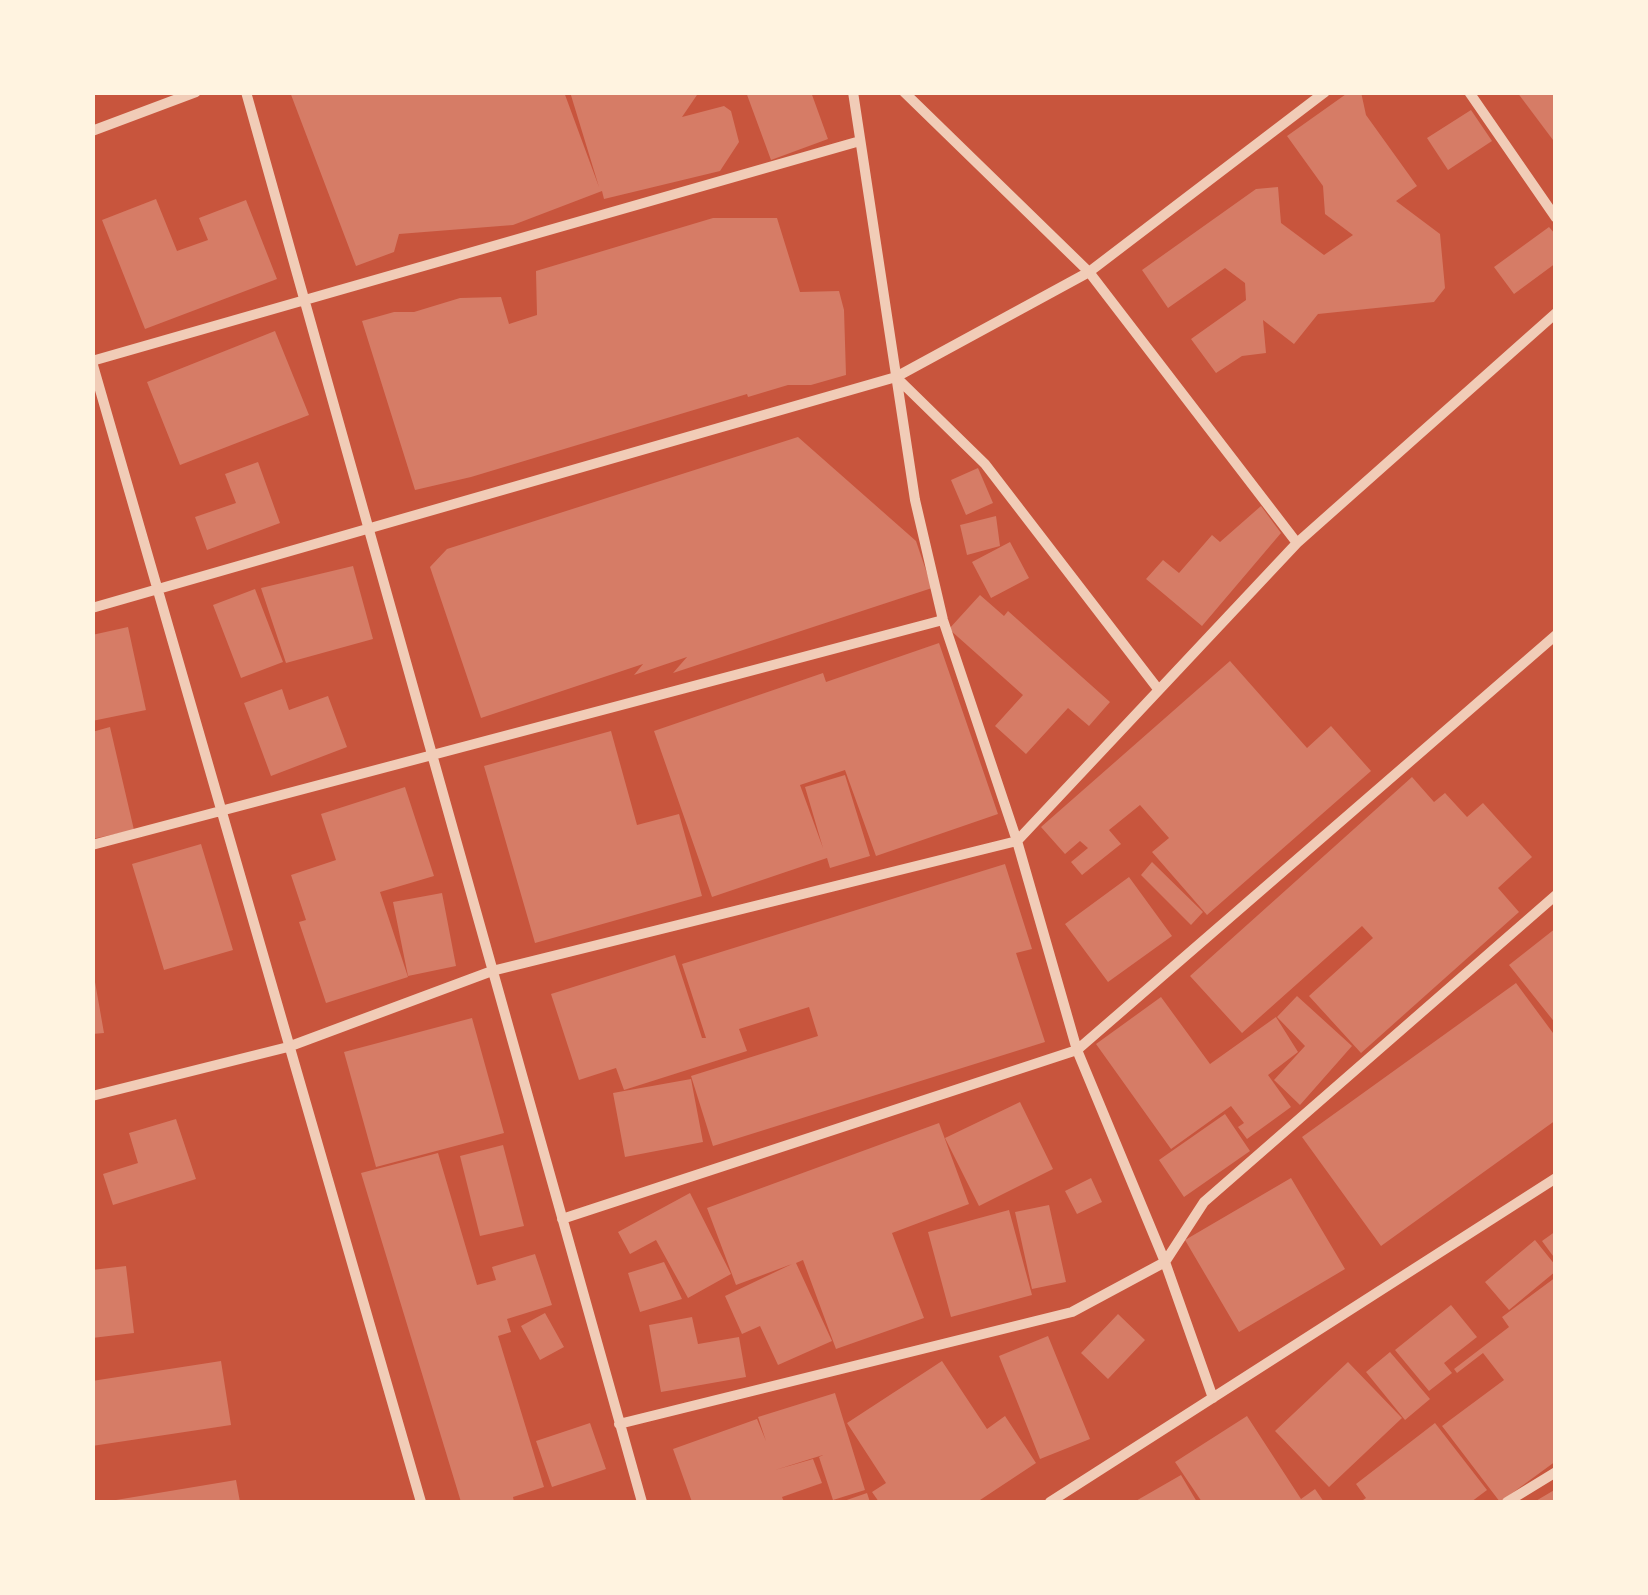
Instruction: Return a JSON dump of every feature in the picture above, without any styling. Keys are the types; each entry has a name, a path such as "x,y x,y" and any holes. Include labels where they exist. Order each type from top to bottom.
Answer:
{"street":[{"path":"92,132 196,92"},
{"path":"246,92 642,1502"},
{"path":"853,92 915,500 943,620 1017,841 1077,1050 1165,1262 1213,1398"},
{"path":"904,92 1089,272 1297,544"},
{"path":"92,608 896,378 1089,272 1325,92"},
{"path":"1469,92 1556,218"},
{"path":"421,1502 92,362 860,141"},
{"path":"92,1096 288,1048 492,971 1017,841 1297,544 1556,313"},
{"path":"896,378 985,464 1158,689"},
{"path":"92,845 943,620"},
{"path":"562,1219 1077,1050 1556,635"},
{"path":"620,1424 1072,1312 1165,1262 1204,1202 1556,895"},
{"path":"1056,1501 1556,1178"},
{"path":"1508,1502 1556,1472"}],"building":[{"path":"290,92 564,92 599,187 570,92 699,92 682,117 724,106 731,111 739,142 720,171 604,199 602,191 513,225 399,234 394,252 356,266"},
{"path":"746,92 811,92 828,139 771,160"},
{"path":"1349,92 1361,92 1366,115 1417,186 1396,201 1440,234 1445,288 1434,302 1318,314 1294,344 1263,320 1266,353 1242,356 1216,373 1191,339 1246,300 1245,283 1225,268 1168,308 1142,270 1256,189 1278,187 1281,223 1324,255 1353,235 1325,214 1323,186 1287,136"},
{"path":"1517,92 1556,92 1556,144"},
{"path":"1471,110 1492,141 1448,170 1427,138"},
{"path":"156,199 177,251 208,240 199,218 246,200 277,279 145,329 102,220"},
{"path":"713,218 777,218 800,292 839,291 844,310 846,375 811,385 788,385 748,397 747,394 471,477 415,490 362,321 394,312 414,312 460,298 501,297 509,324 537,315 536,271"},
{"path":"1549,227 1556,235 1556,263 1514,294 1494,267"},
{"path":"275,331 309,415 180,465 147,382"},
{"path":"798,437 916,541 932,588 673,673 687,657 634,675 643,664 481,718 430,567 447,549"},
{"path":"258,462 280,523 207,550 195,517 236,503 225,474"},
{"path":"978,468 993,503 966,515 951,480"},
{"path":"1261,506 1281,533 1202,626 1146,579 1163,560 1179,573 1212,535 1220,542"},
{"path":"996,516 1000,546 967,555 960,525"},
{"path":"1010,542 1029,578 991,598 972,562"},
{"path":"353,566 373,639 286,663 261,588"},
{"path":"255,589 283,662 241,678 213,605"},
{"path":"980,595 1004,616 1008,611 1110,702 1089,726 1068,708 1026,754 995,726 1023,695 949,629"},
{"path":"128,627 146,710 92,721 92,635"},
{"path":"939,643 998,814 876,856 845,770 800,785 823,848 805,787 845,775 870,856 830,868 827,858 712,897 654,731 823,673 826,682"},
{"path":"1230,661 1307,748 1331,726 1371,771 1207,915 1152,852 1169,838 1140,805 1109,830 1121,844 1082,875 1071,862 1088,848 1080,841 1065,854 1041,827"},
{"path":"282,689 289,710 328,696 347,747 271,776 244,703"},
{"path":"110,727 134,830 92,839 92,732"},
{"path":"611,731 637,825 679,814 702,896 535,943 484,766"},
{"path":"1412,777 1434,802 1445,793 1467,817 1483,803 1532,857 1498,888 1519,912 1361,1053 1309,996 1373,938 1362,926 1242,1033 1190,976"},
{"path":"405,787 434,876 380,892 408,977 326,1003 299,922 306,920 291,875 336,860 321,814"},
{"path":"201,844 233,950 164,970 132,864"},
{"path":"1152,862 1203,912 1191,925 1141,875"},
{"path":"1005,864 1032,949 1016,953 1045,1042 713,1146 691,1076 818,1036 809,1007 739,1029 747,1051 624,1090 616,1068 579,1080 551,994 675,955 702,1038 706,1038 682,964"},
{"path":"1129,877 1172,936 1108,982 1065,924"},
{"path":"442,893 456,966 408,976 393,902"},
{"path":"1556,928 1556,1024 1509,965"},
{"path":"92,965 104,1033 92,1034"},
{"path":"1516,983 1553,1033 1556,1031 1556,1120 1381,1246 1302,1137"},
{"path":"1297,996 1352,1046 1300,1105 1274,1080 1305,1046 1277,1017"},
{"path":"1161,997 1210,1064 1276,1017 1298,1052 1268,1075 1291,1107 1247,1139 1238,1127 1244,1123 1231,1106 1171,1149 1096,1044"},
{"path":"472,1018 504,1133 376,1167 344,1052"},
{"path":"691,1079 703,1142 625,1157 613,1093"},
{"path":"1020,1102 1053,1169 979,1206 945,1138"},
{"path":"1225,1114 1250,1151 1184,1197 1159,1160"},
{"path":"176,1119 196,1179 113,1205 103,1174 138,1163 129,1133"},
{"path":"939,1123 969,1204 892,1233 924,1318 836,1349 803,1260 796,1263 832,1341 778,1365 760,1326 742,1334 725,1296 792,1264 736,1285 707,1208"},
{"path":"503,1145 524,1226 480,1236 460,1156"},
{"path":"438,1153 477,1285 496,1280 492,1267 535,1254 552,1305 507,1319 511,1332 498,1336 544,1487 513,1497 514,1502 461,1502 361,1173"},
{"path":"1091,1178 1102,1202 1077,1214 1065,1191"},
{"path":"1291,1178 1345,1269 1239,1332 1185,1240"},
{"path":"690,1193 731,1274 688,1298 656,1240 630,1254 618,1232"},
{"path":"1049,1205 1066,1282 1032,1289 1015,1212"},
{"path":"1009,1210 1032,1295 951,1317 928,1232"},
{"path":"1556,1231 1556,1260 1542,1241"},
{"path":"1535,1240 1556,1271 1509,1310 1485,1282"},
{"path":"664,1262 682,1299 640,1312 628,1273"},
{"path":"126,1266 134,1333 92,1338 92,1270"},
{"path":"1556,1277 1556,1461 1500,1502 1442,1426 1504,1380 1483,1353 1457,1373 1454,1369 1509,1327 1502,1317"},
{"path":"1451,1305 1477,1337 1444,1363 1452,1373 1429,1391 1395,1350"},
{"path":"545,1313 564,1347 540,1360 521,1326"},
{"path":"1118,1314 1145,1340 1108,1379 1081,1353"},
{"path":"692,1317 698,1344 739,1337 746,1377 661,1392 649,1325"},
{"path":"1048,1336 1090,1439 1040,1459 999,1356"},
{"path":"1390,1352 1430,1399 1405,1420 1366,1372"},
{"path":"221,1361 231,1425 92,1446 92,1381"},
{"path":"942,1361 987,1429 1005,1416 1036,1463 977,1502 879,1502 872,1492 886,1483 847,1423"},
{"path":"1348,1362 1402,1418 1329,1487 1275,1431"},
{"path":"835,1393 865,1490 833,1500 819,1457 823,1455 775,1470 813,1459 822,1483 782,1497 784,1502 692,1502 673,1449 757,1419 766,1441 758,1417"},
{"path":"1247,1416 1301,1499 1315,1489 1324,1502 1202,1502 1175,1462"},
{"path":"590,1423 606,1469 552,1487 536,1441"},
{"path":"1435,1423 1487,1490 1471,1502 1360,1502 1366,1498 1356,1484"},
{"path":"1181,1475 1197,1502 1134,1502"},
{"path":"236,1480 240,1502 116,1502 116,1500"},
{"path":"1556,1489 1556,1502 1534,1502"},
{"path":"867,1493 870,1502 841,1502"}]}
